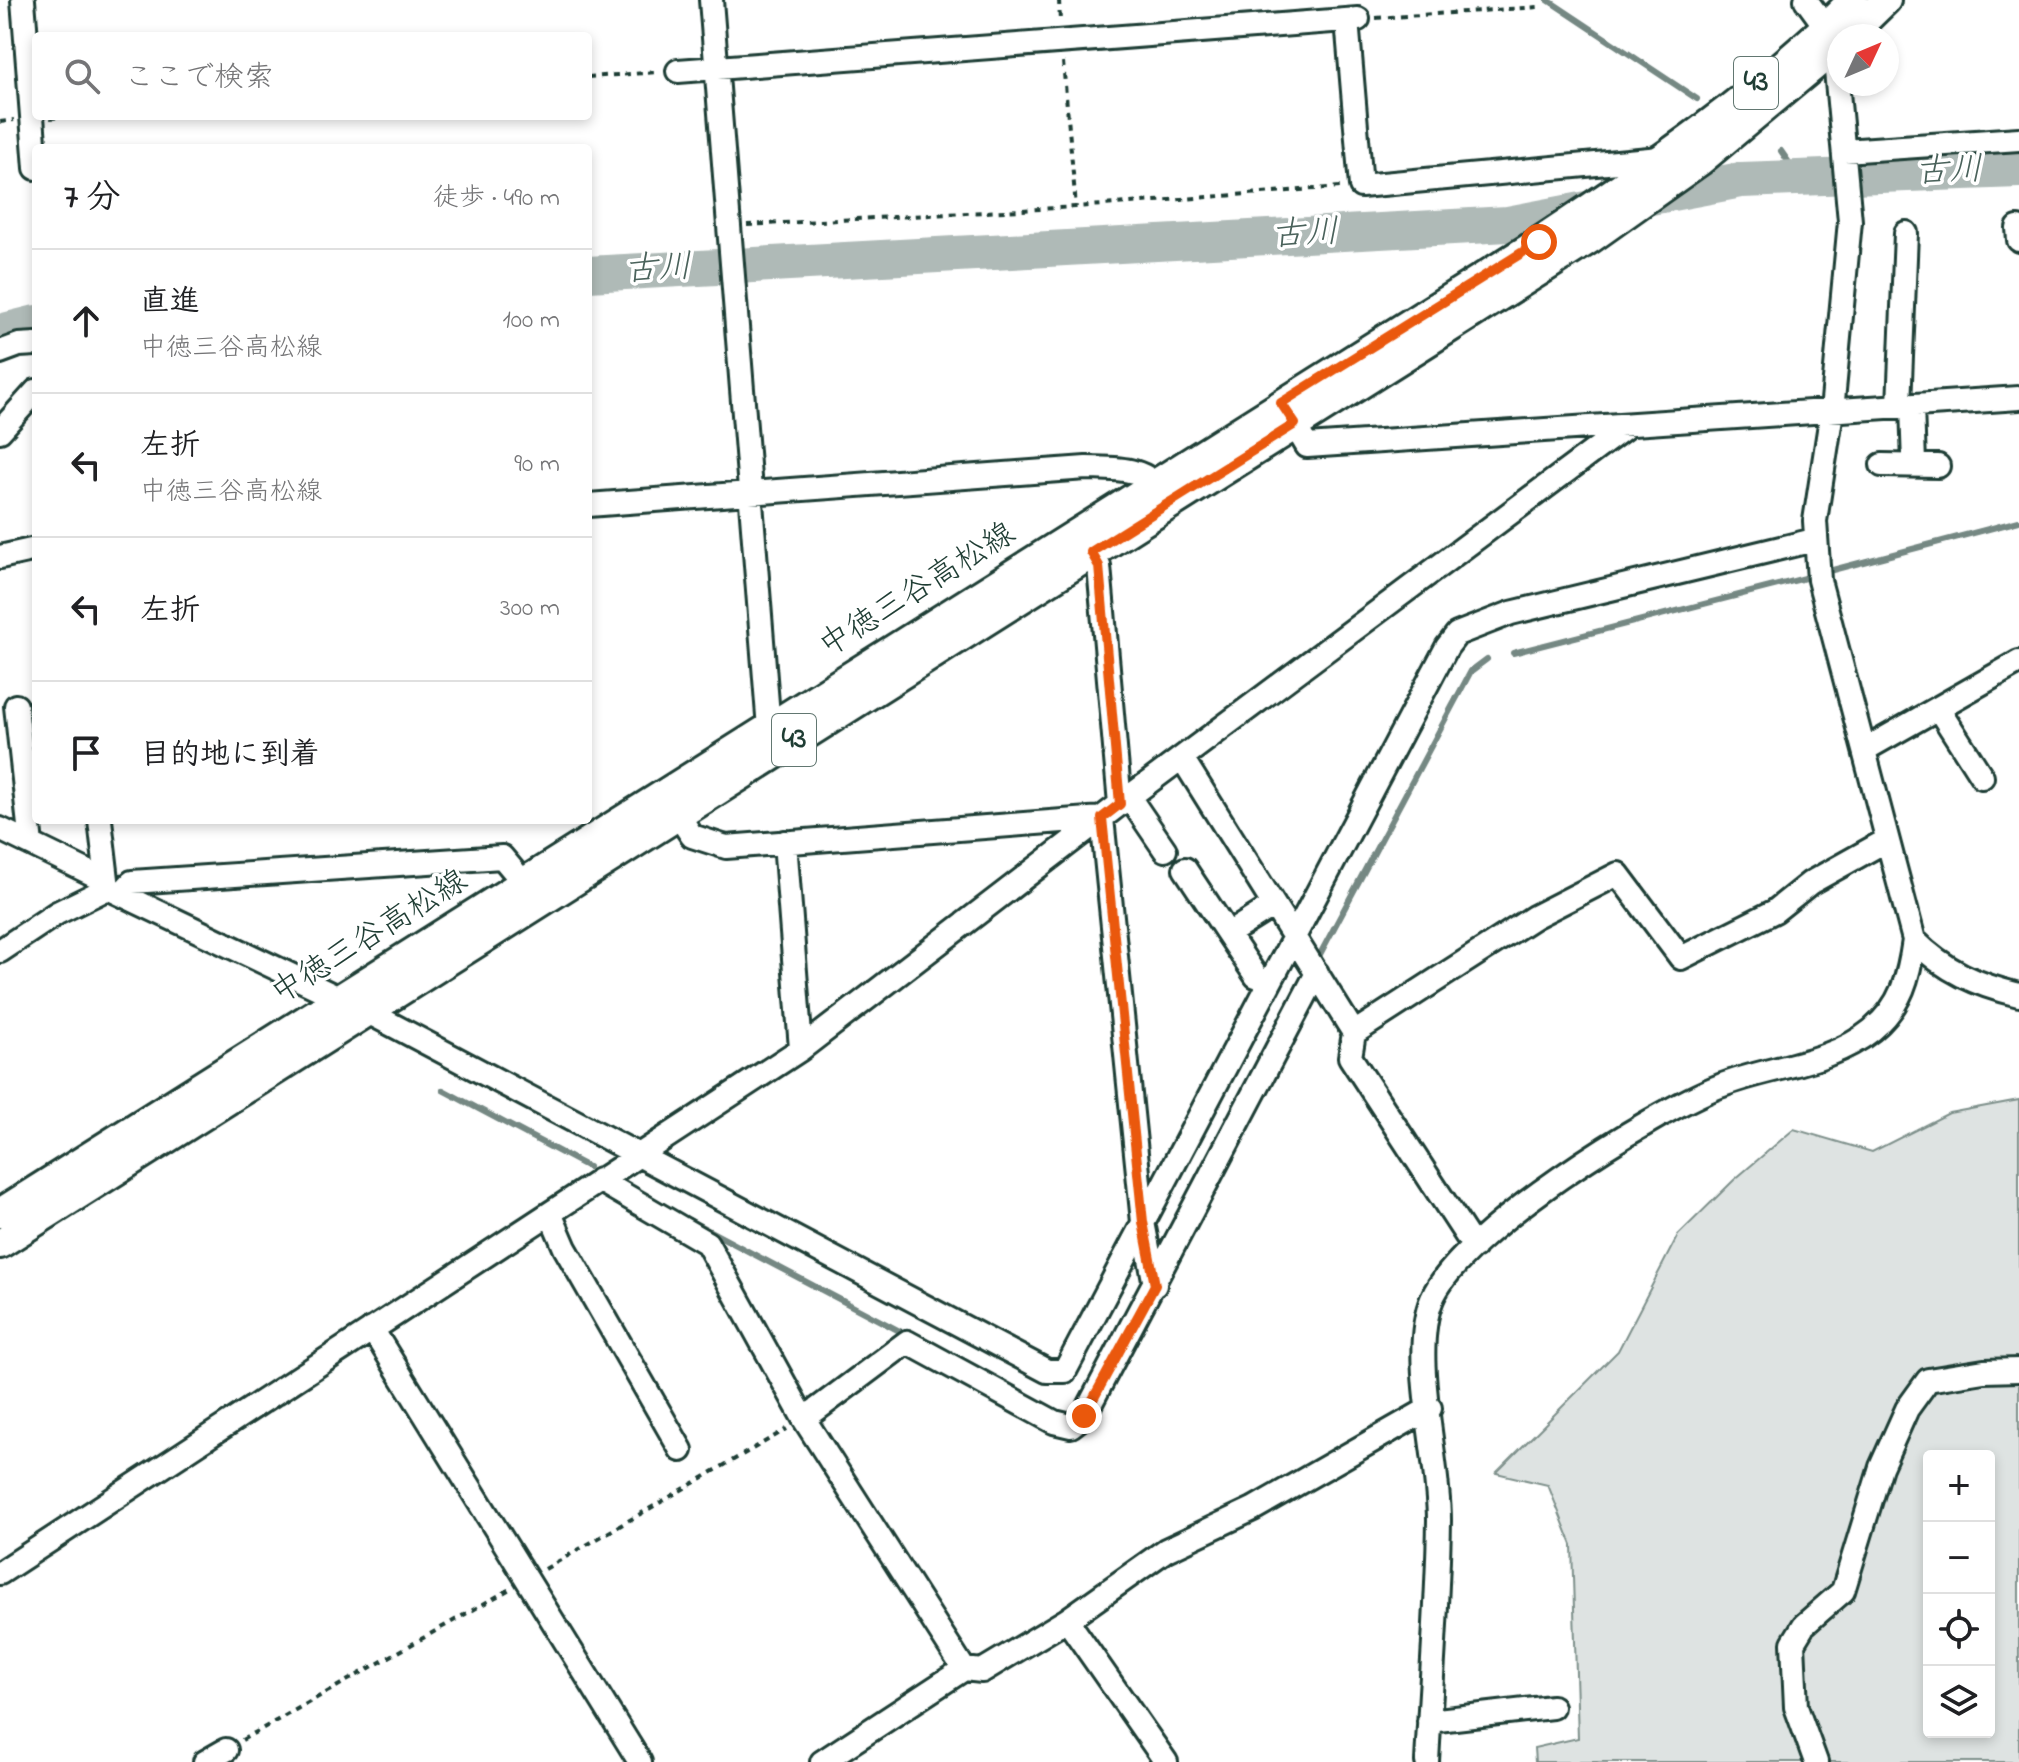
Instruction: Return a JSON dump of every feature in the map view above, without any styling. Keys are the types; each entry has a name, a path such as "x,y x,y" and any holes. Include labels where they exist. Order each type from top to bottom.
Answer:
{"main road":[{"name":"中徳三谷高松線","path":"1843,24 1853,0"},
{"name":"中徳三谷高松線","path":"1856,24 1886,0"},
{"name":"中徳三谷高松線","path":"671,804 769,725 1163,493 1288,414 1827,46"},
{"name":"中徳三谷高松線","path":"1288,414 1590,239 1700,161 1827,48"},
{"name":"中徳三谷高松線","path":"0,1213 337,999 531,892 671,804 771,754 1091,552 1163,493"},
{"name":"中徳三谷高松線","path":"0,1244 366,1011 531,892"}],"street":[{"path":"23,0 32,116"},
{"path":"711,0 771,754"},
{"path":"1806,0 1827,26"},
{"path":"667,71 1352,20 1361,186 1659,160"},
{"path":"1427,1762 1439,1518 1430,1408 1423,1369 1423,1323 1433,1295 1474,1247 1520,1208 1643,1124 1722,1085 1791,1067 1844,1047 1872,1030 1902,997 1914,940 1819,580 1814,540 1832,411 1850,221 1840,96"},
{"path":"32,120 34,144"},
{"path":"1844,156 2019,139"},
{"path":"2018,228 2019,240"},
{"path":"1906,233 1906,406 1914,464"},
{"path":"0,352 32,344"},
{"path":"0,431 32,395"},
{"path":"1288,414 1307,446 2019,398"},
{"path":"0,1573 801,1049 1117,806 1627,426"},
{"path":"1882,465 1938,466"},
{"path":"592,505 1086,468 1137,470 1163,493"},
{"path":"0,829 112,888 366,1011 1047,1371 1065,1371 1447,647 1457,634 1511,613 1814,540"},
{"path":"0,557 32,550"},
{"path":"1091,552 1099,566 1143,1222 1155,1285"},
{"path":"1864,750 2019,662"},
{"path":"16,706 31,844"},
{"path":"1938,708 1982,777"},
{"path":"1182,758 1354,1033 1350,1057 1474,1247"},
{"path":"671,804 692,836 726,847 1117,806 1165,850"},
{"path":"101,824 112,888"},
{"path":"1354,1033 1534,917 1618,874 1681,958 1775,911 1810,883 1887,840"},
{"path":"785,842 801,1049"},
{"path":"0,951 57,913 132,882 502,857 531,892"},
{"path":"1185,869 1256,976"},
{"path":"1228,934 1274,905"},
{"path":"1914,940 1935,961 1955,974 1986,987 2019,995"},
{"path":"804,1419 907,1342 1054,1422 1071,1426 1084,1416 1317,973"},
{"path":"599,1180 707,1243 804,1419 964,1669"},
{"path":"550,1213 565,1248 681,1450"},
{"path":"372,1329 640,1762"},
{"path":"1816,1762 1796,1707 1793,1643 1804,1625 1843,1591 1881,1467 1907,1409 1928,1380 1984,1371 2019,1370"},
{"path":"822,1762 964,1669 982,1671 1067,1620 1166,1550 1253,1509 1430,1408"},
{"path":"1067,1620 1166,1762"},
{"path":"1429,1721 1552,1707"},
{"path":"205,1762 226,1750"}],"path":[{"path":"1059,0 1076,207"},
{"path":"1352,20 1539,7"},
{"path":"592,77 667,71"},
{"path":"730,231 1361,186"}],"shaded area":[{"path":"2019,1100 2019,1762 1535,1762 1534,1748 1578,1738 1572,1545 1548,1485 1496,1473 1618,1351 1678,1235 1734,1180 1794,1129 1872,1152 1949,1113"}],"waterway":[{"path":"1548,0 1697,99"},
{"path":"1781,151 1799,177"},
{"name":"古川","path":"592,274 1508,224 1741,180 2019,170"},
{"name":"古川","path":"0,332 32,324"},
{"path":"1825,572 2019,521"},
{"path":"1513,653 1809,577"},
{"path":"1318,958 1471,671 1487,659"},
{"path":"443,1090 588,1167"},
{"path":"689,1220 909,1336"}],"route":[{"path":"1084,1416 1155,1285 1143,1222 1102,818 1120,804 1099,566 1091,552 1295,424 1281,403 1539,242"}]}
